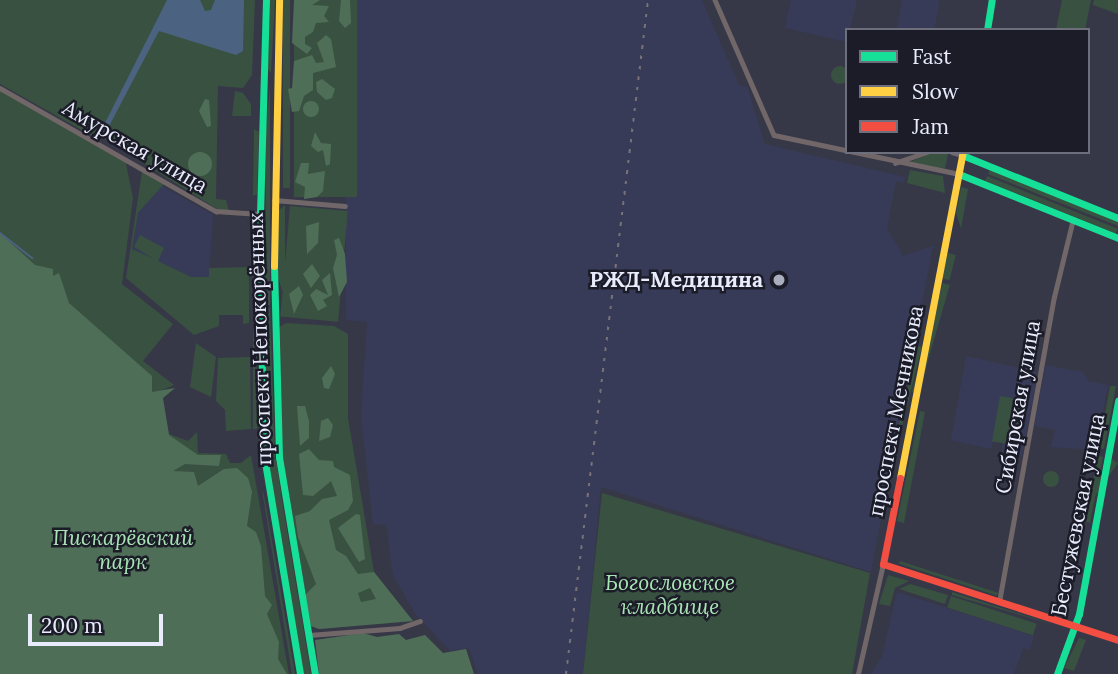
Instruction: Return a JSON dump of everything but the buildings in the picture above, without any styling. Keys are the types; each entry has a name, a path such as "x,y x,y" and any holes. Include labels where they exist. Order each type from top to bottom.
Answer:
{"main road":[{"name":"проспект Непокорённых","path":"266,0 260,214 263,450 300,674"},
{"name":"проспект Непокорённых","path":"279,0 274,200 279,457 315,674"},
{"path":"987,28 992,0"},
{"path":"264,80 277,80"},
{"path":"963,154 1118,218"},
{"name":"проспект Мечникова","path":"883,564 963,154"},
{"path":"959,174 1118,237"},
{"name":"Бестужевская улица","path":"1057,674 1075,626 1118,401"},
{"path":"883,564 1118,640"}],"street":[{"path":"715,0 774,135 845,152"},
{"name":"Амурская улица","path":"0,88 216,211 260,214"},
{"path":"855,154 959,174"},
{"path":"894,163 921,154"},
{"path":"274,200 345,206"},
{"name":"Сибирская улица","path":"999,602 1052,305 1073,219"},
{"name":"проспект Мечникова","path":"858,674 883,564"},
{"path":"309,635 409,626 420,621"}],"shaded area":[{"path":"167,0 200,0 205,11 211,10 215,0 244,0 243,51 236,55 159,31 105,134 101,131"},
{"path":"357,0 702,0 739,85 747,87 765,144 905,177 904,183 896,181 887,228 903,256 933,246 871,572 601,487 583,674 478,674 469,648 450,651 415,613 393,575 386,525 373,524 361,418 367,322 346,320 346,153"},
{"path":"791,0 857,0 850,28 845,28 845,42 785,28"},
{"path":"902,0 940,0 934,28 897,28"},
{"path":"162,186 213,215 209,277 191,277 132,249 138,213"},
{"path":"966,356 1038,372 1022,456 1002,452 1002,443 993,442 991,449 951,440"},
{"path":"1046,365 1083,372 1088,381 1108,385 1096,450 1051,447 1055,430 1034,426"},
{"path":"897,592 1034,636 1030,650 1023,648 1014,674 871,674 882,656"}],"green space":[{"path":"0,0 255,0 252,75 243,88 218,86 216,199 226,200 229,211 217,209 101,137 94,137 0,84"},
{"path":"270,0 275,0 271,73 268,70"},
{"path":"283,0 290,0 290,188 283,188"},
{"path":"294,0 357,0 357,197 294,197"},
{"path":"294,0 320,0 312,5 329,6 324,16 329,22 316,23 313,32 305,37 305,44 312,48 307,54 292,43"},
{"path":"341,0 350,0 351,23 345,28 339,21"},
{"path":"1062,0 1091,0 1085,28 1056,28"},
{"path":"1094,0 1118,0 1118,14 1093,5"},
{"path":"326,35 331,39 336,67 313,73 313,90 304,96 299,111 292,112 288,89 292,88 294,61 312,55 316,63 324,62 317,43"},
{"path":"837,67 843,67 845,82 840,84 834,81 831,75"},
{"path":"322,79 335,89 332,98 326,100 317,92 316,82"},
{"path":"270,86 270,305 265,305 266,127"},
{"name":"Пискарёвский парк","path":"0,90 125,159 133,198 122,284 173,324 143,361 174,385 160,391 169,434 188,441 197,432 198,453 226,454 230,463 241,463 251,455 289,674 0,674"},
{"path":"235,91 243,93 251,104 251,116 232,116"},
{"path":"205,99 209,100 211,126 207,127 199,111"},
{"path":"308,101 314,101 319,109 317,115 308,117 303,112 303,106"},
{"path":"254,129 259,132 257,194 253,196"},
{"path":"315,132 321,143 331,144 330,164 326,166 323,150 318,152 311,146"},
{"path":"200,152 208,156 212,164 208,172 200,176 192,172 188,164 192,156"},
{"path":"928,154 948,154 945,169 910,162"},
{"path":"301,163 309,163 308,174 325,171 323,191 317,197 304,199 305,187 295,182"},
{"path":"990,169 1118,221 1118,226 988,174"},
{"path":"910,170 943,176 945,193 907,183"},
{"path":"142,171 165,183 138,213 132,249 154,259 134,247 140,235 164,248 158,261 191,277 209,277 209,268 249,267 249,323 243,324 243,315 219,315 219,326 194,335 126,278"},
{"path":"987,176 1118,229 1116,233 985,181"},
{"path":"961,187 968,189 961,229 956,213"},
{"path":"285,205 285,290 282,290 277,274 277,212"},
{"path":"290,206 348,211 338,322 280,317"},
{"path":"252,216 257,216 257,305 253,305"},
{"path":"319,222 318,243 307,254 306,226"},
{"name":"Пискарёвский парк","path":"0,233 35,265 53,269 53,276 59,273 69,303 152,376 152,392 175,388 163,398 169,435 198,455 221,455 219,466 185,464 173,471 194,472 198,486 224,469 237,468 248,478 252,492 247,526 256,532 261,546 265,596 272,605 267,614 279,642 278,659 287,674 0,674"},
{"path":"339,238 345,254 347,282 339,297 333,268 337,255 334,240"},
{"path":"948,253 956,255 949,280 942,278"},
{"path":"312,264 320,276 311,288 303,274"},
{"path":"330,273 332,295 323,300 327,306 318,311 310,295 316,289 328,295 322,280"},
{"path":"943,283 950,285 919,394 912,392"},
{"path":"299,286 303,295 294,314 289,294"},
{"path":"264,308 270,308 275,457 267,458"},
{"path":"286,323 334,326 348,334 348,418 374,572 413,621 319,629 311,626 283,459 278,328"},
{"path":"253,329 257,329 257,429 253,429"},
{"path":"196,343 216,357 211,397 190,387"},
{"path":"918,346 922,347 893,463 889,462"},
{"path":"250,357 251,429 226,431 225,410 216,401 218,358"},
{"path":"331,366 335,374 329,389 324,388 322,378"},
{"path":"1110,386 1116,386 1104,449 1099,448"},
{"path":"1000,396 1022,400 1014,445 992,441"},
{"path":"297,406 305,406 309,421 309,438 300,446"},
{"path":"920,411 925,412 904,523 897,521"},
{"path":"328,418 333,425 330,437 319,441 321,421"},
{"path":"309,449 319,460 333,461 334,467 350,475 353,501 348,510 329,520 336,550 346,556 358,574 374,572 413,621 319,629 311,626 305,595 316,584 298,537 295,516 310,511 322,499 337,496 331,481 313,496 303,495 299,454","holes":["370,588 376,599 361,602 358,593"]},
{"path":"1098,456 1103,457 1090,523 1085,522"},
{"path":"276,459 311,674 302,674 267,460"},
{"path":"1112,459 1118,463 1094,499 1088,495"},
{"path":"1048,471 1054,471 1059,479 1057,485 1048,487 1043,482 1043,476"},
{"path":"262,490 264,495 295,674 292,674"},
{"name":"Богословское кладбище","path":"602,493 870,573 852,674 583,674"},
{"path":"356,514 360,515 365,559 359,562 338,528"},
{"path":"900,561 998,593 997,596 899,564"},
{"path":"888,575 909,581 895,588 890,606 879,604"},
{"path":"910,584 948,595 945,604 899,589"},
{"path":"952,592 1058,626 952,595"},
{"path":"951,596 1037,624 1033,635 947,607"},
{"path":"363,633 377,637 399,634 406,640 425,635 443,653 466,649 474,674 319,674 315,640"},
{"path":"1079,638 1086,640 1074,671 1064,668"}],"waterway":[{"path":"0,233 32,258"}],"railway":[{"path":"566,674 648,0"}],"traffic: fast":[{"path":"266,0 260,214 263,450 300,674"},
{"path":"987,28 992,0"},
{"path":"962,155 1118,218"},
{"path":"959,174 1118,238"},
{"path":"274,266 279,457 315,674"},
{"path":"1057,674 1079,614 1118,401"}],"traffic: slow":[{"path":"274,266 279,0"},
{"path":"900,478 963,154"}],"traffic: jam":[{"path":"900,478 883,564 1118,640"}],"place":[{"name":"РЖД-Медицина","path":"779,280"}]}
